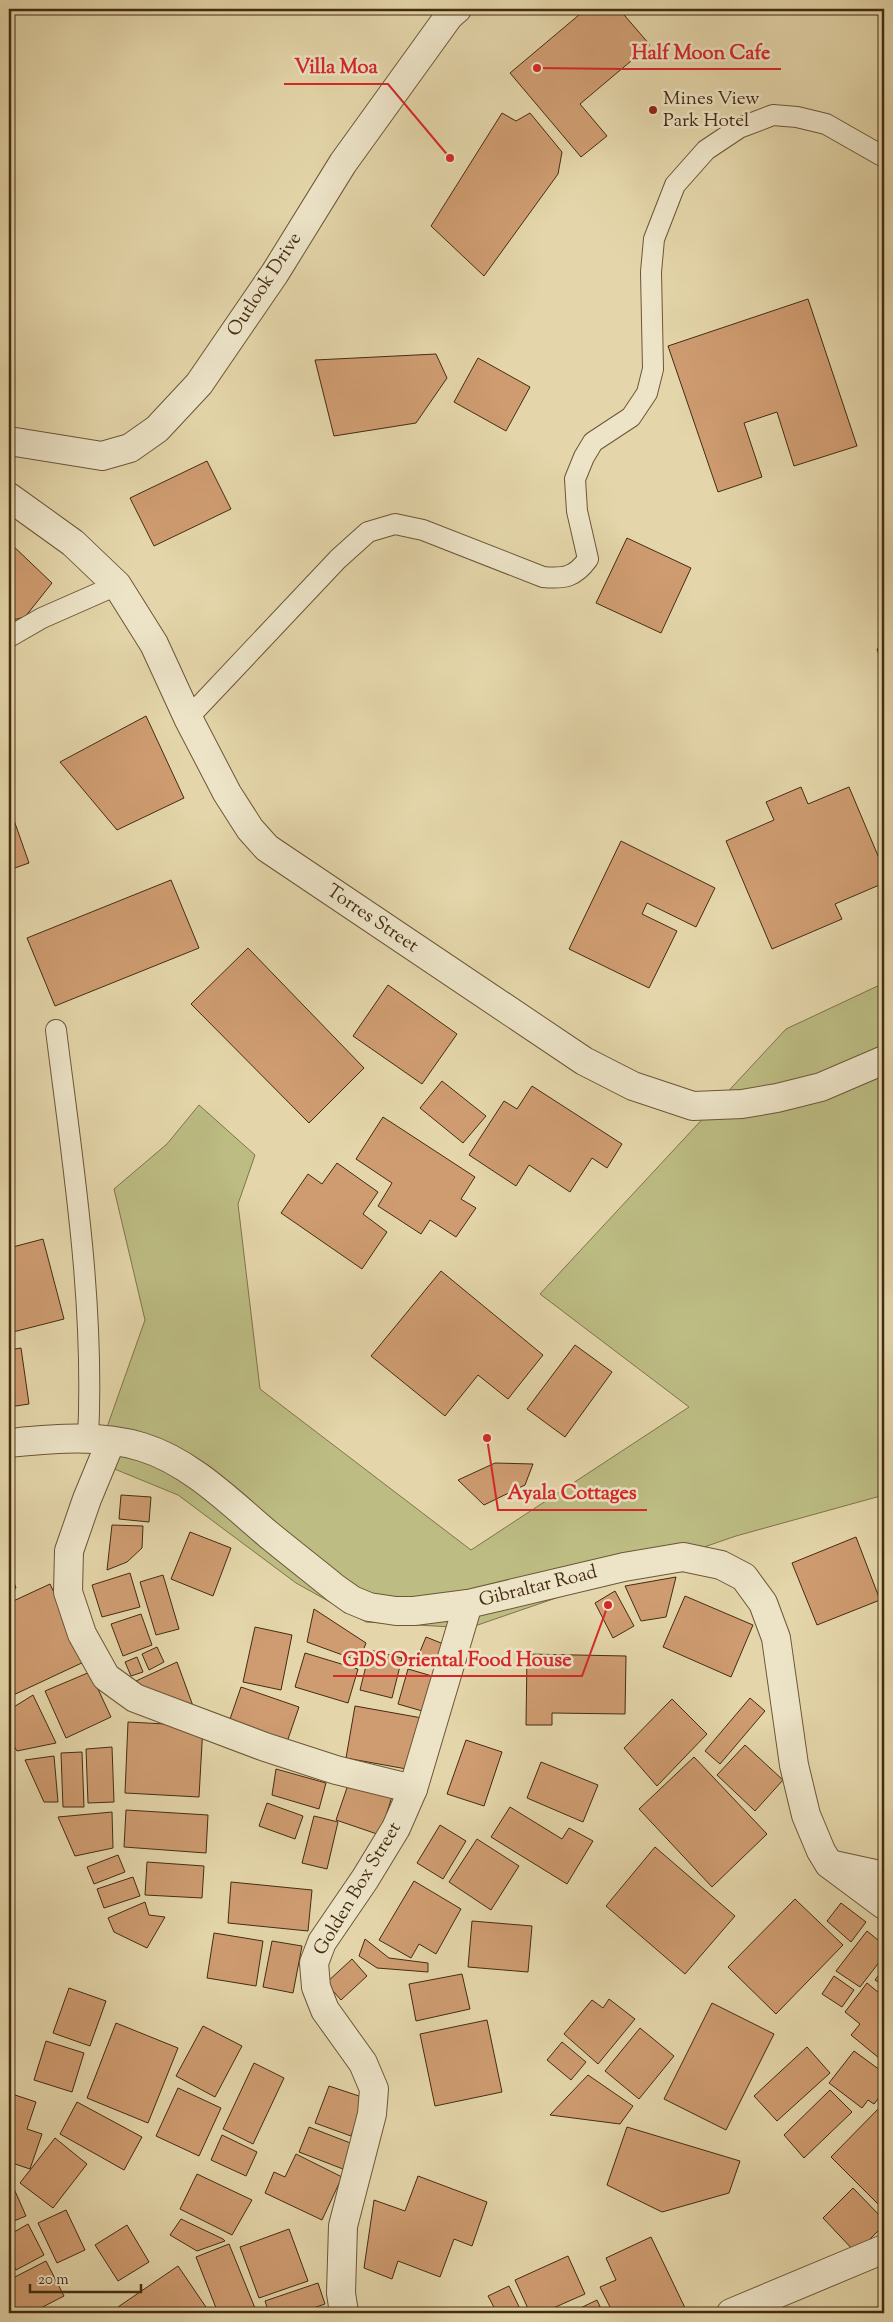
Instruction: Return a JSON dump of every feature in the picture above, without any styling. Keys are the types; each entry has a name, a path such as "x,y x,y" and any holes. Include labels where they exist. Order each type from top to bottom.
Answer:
{"street":[{"name":"Outlook Drive","path":"9,441 102,456 130,448 158,429 199,384 275,273 343,163 448,16 457,9"},
{"name":"Torres Street","path":"9,496 73,543 117,586 154,644 188,718 226,793 250,829 268,848 584,1061 633,1086 693,1106 742,1104 822,1087 884,1060"},
{"name":"Gibraltar Road","path":"9,1443 47,1440 99,1440 141,1447 158,1453 191,1472 352,1600 369,1607 396,1611 468,1604 624,1566 683,1557 721,1565 744,1577 763,1603 776,1638 794,1766 806,1815 829,1864 884,1905"},
{"path":"99,1440 87,1499 69,1551 68,1592 82,1634 106,1677 135,1698 265,1747 336,1770 413,1789"},
{"name":"Golden Box Street","path":"344,2313 341,2293 343,2226 372,2114 374,2088 363,2063 325,2010 316,1987 314,1963 322,1942 365,1879 396,1828 413,1789 468,1604"},
{"path":"829,1864 884,1876"},
{"path":"731,2313 884,2249"}],"lane":[{"path":"188,718 338,559 368,532 395,524 423,530 543,577 561,579 579,571 588,559 577,511 575,479 584,457 594,442 631,417 647,393 653,369 651,272 654,239 675,185 706,150 739,128 773,115 797,116 826,124 884,157"},
{"path":"9,637 42,618 117,586"},
{"path":"56,1030 82,1239 90,1367 99,1440"}],"green space":[{"path":"884,983 884,1495 736,1536 469,1628 366,1622 296,1583 178,1495 95,1461 145,1320 114,1189 167,1144 199,1105 255,1155 238,1204 260,1389 471,1550 689,1407 540,1294 786,1029"}],"building":[{"path":"586,9 619,9 650,45 580,104 607,136 581,157 510,73"},
{"path":"502,113 516,121 530,113 562,152 558,174 484,276 431,226"},
{"path":"808,299 857,446 794,466 777,412 744,423 762,477 718,492 668,346"},
{"path":"436,354 447,378 416,423 334,436 315,360"},
{"path":"478,358 530,387 506,431 454,402"},
{"path":"207,461 231,509 154,546 130,498"},
{"path":"627,538 691,568 661,633 596,603"},
{"path":"9,542 52,583 25,617 9,621"},
{"path":"884,647 884,671 877,649"},
{"path":"146,716 184,798 117,830 60,762"},
{"path":"801,787 808,804 849,787 884,870 884,883 835,904 842,919 772,949 726,841 774,820 766,802"},
{"path":"9,806 29,863 9,870"},
{"path":"621,841 715,888 696,927 647,903 642,914 677,931 649,988 569,949"},
{"path":"171,880 199,948 55,1006 27,938"},
{"path":"248,948 364,1068 309,1123 191,1004"},
{"path":"388,985 457,1034 422,1084 353,1036"},
{"path":"442,1081 486,1116 463,1143 420,1108"},
{"path":"532,1086 622,1144 607,1168 592,1158 570,1192 529,1165 516,1186 469,1155 504,1101 517,1109"},
{"path":"383,1117 475,1177 461,1199 476,1208 456,1237 430,1220 421,1234 378,1206 392,1183 356,1159"},
{"path":"337,1163 378,1192 363,1214 387,1232 362,1269 281,1213 308,1174 322,1184"},
{"path":"43,1239 64,1319 9,1333 9,1248"},
{"path":"441,1271 543,1355 508,1399 478,1375 445,1416 371,1356"},
{"path":"575,1345 612,1372 565,1437 527,1409"},
{"path":"21,1348 29,1404 9,1407 9,1350"},
{"path":"495,1463 533,1464 525,1485 484,1505 458,1480"},
{"path":"9,1484 13,1521 9,1522"},
{"path":"121,1495 151,1497 149,1522 119,1519"},
{"path":"112,1525 143,1526 142,1548 127,1562 107,1570"},
{"path":"190,1532 231,1548 213,1596 171,1579"},
{"path":"856,1537 880,1600 817,1625 792,1563"},
{"path":"9,1568 16,1588 9,1591"},
{"path":"130,1573 140,1607 102,1617 92,1585"},
{"path":"163,1575 179,1629 156,1635 140,1582"},
{"path":"676,1577 666,1617 641,1621 625,1586"},
{"path":"50,1584 86,1661 9,1697 9,1603"},
{"path":"615,1591 634,1626 613,1638 595,1603"},
{"path":"685,1596 753,1625 731,1677 663,1647"},
{"path":"314,1609 366,1643 359,1661 307,1642"},
{"path":"141,1614 152,1645 123,1656 111,1624"},
{"path":"255,1627 292,1635 281,1690 243,1682"},
{"path":"426,1637 451,1647 441,1670 417,1659"},
{"path":"157,1647 164,1662 149,1670 142,1654"},
{"path":"370,1650 402,1658 392,1698 360,1690"},
{"path":"305,1653 358,1669 348,1703 295,1687"},
{"path":"527,1654 626,1656 625,1714 552,1713 552,1725 526,1725"},
{"path":"137,1657 143,1672 131,1676 125,1662"},
{"path":"177,1662 193,1706 141,1693 136,1681"},
{"path":"408,1669 439,1678 429,1713 398,1704"},
{"path":"90,1672 111,1717 66,1738 45,1691"},
{"path":"241,1687 299,1707 287,1742 229,1722"},
{"path":"33,1695 56,1743 17,1751 9,1738 9,1710"},
{"path":"750,1698 765,1711 720,1764 705,1751"},
{"path":"672,1699 707,1734 657,1786 624,1748"},
{"path":"355,1706 422,1718 412,1770 346,1758"},
{"path":"128,1722 203,1726 199,1797 125,1793"},
{"path":"466,1740 502,1752 484,1806 447,1794"},
{"path":"745,1745 783,1780 755,1811 717,1775"},
{"path":"112,1747 114,1802 88,1803 86,1749"},
{"path":"82,1752 84,1807 63,1807 61,1753"},
{"path":"54,1756 58,1802 44,1802 25,1760"},
{"path":"694,1757 767,1834 712,1887 639,1809"},
{"path":"541,1762 598,1785 583,1822 527,1798"},
{"path":"276,1769 326,1783 319,1809 272,1795"},
{"path":"351,1776 394,1790 380,1835 336,1820"},
{"path":"267,1803 303,1816 295,1839 259,1826"},
{"path":"510,1807 562,1839 569,1828 593,1841 567,1884 491,1837"},
{"path":"126,1810 208,1815 206,1853 124,1847"},
{"path":"112,1812 113,1848 75,1856 58,1817"},
{"path":"314,1816 338,1822 327,1869 302,1863"},
{"path":"440,1825 466,1841 443,1879 417,1863"},
{"path":"477,1839 519,1866 491,1910 449,1882"},
{"path":"655,1847 735,1916 685,1974 606,1906"},
{"path":"118,1855 125,1872 94,1884 87,1867"},
{"path":"147,1862 204,1866 202,1898 145,1895"},
{"path":"133,1877 140,1896 104,1908 97,1889"},
{"path":"414,1881 461,1909 436,1954 419,1944 411,1958 379,1940"},
{"path":"231,1882 312,1890 308,1931 228,1923"},
{"path":"795,1899 843,1945 776,2014 728,1967"},
{"path":"145,1902 149,1915 165,1917 147,1948 114,1932 108,1918"},
{"path":"841,1903 866,1922 851,1942 827,1921"},
{"path":"472,1921 532,1926 528,1972 468,1967"},
{"path":"867,1931 884,1945 884,1956 860,1987 836,1971"},
{"path":"214,1933 263,1941 256,1986 207,1978"},
{"path":"365,1939 389,1958 428,1963 428,1972 377,1968 359,1956"},
{"path":"272,1941 302,1946 293,1993 263,1987"},
{"path":"352,1959 367,1976 341,2000 326,1983"},
{"path":"884,1968 884,1986 875,1980"},
{"path":"462,1974 470,2009 416,2021 409,1984"},
{"path":"834,1976 854,1990 842,2007 822,1994"},
{"path":"867,1983 884,1997 884,2052 879,2058 851,2035 860,2024 845,2012"},
{"path":"69,1988 106,2001 90,2046 53,2033"},
{"path":"609,1999 635,2019 598,2064 564,2034 592,2000 603,2008"},
{"path":"712,2003 774,2034 726,2130 664,2099"},
{"path":"487,2020 502,2092 435,2106 420,2034"},
{"path":"116,2023 178,2048 148,2123 87,2098"},
{"path":"203,2026 242,2046 215,2097 176,2076"},
{"path":"640,2028 674,2056 639,2099 605,2071"},
{"path":"46,2041 84,2053 72,2092 34,2080"},
{"path":"562,2042 586,2062 571,2080 547,2060"},
{"path":"807,2047 830,2073 777,2121 754,2096"},
{"path":"854,2051 884,2073 884,2091 874,2104 868,2100 862,2108 829,2083"},
{"path":"254,2063 284,2078 253,2144 223,2129"},
{"path":"588,2075 633,2106 620,2124 550,2115"},
{"path":"329,2086 365,2098 351,2136 315,2123"},
{"path":"178,2088 221,2108 199,2156 156,2136"},
{"path":"830,2090 852,2112 804,2158 784,2135"},
{"path":"9,2093 36,2102 27,2129 42,2134 30,2169 9,2162"},
{"path":"77,2102 142,2137 124,2170 60,2134"},
{"path":"884,2103 884,2210 831,2157"},
{"path":"309,2127 353,2144 343,2169 299,2152"},
{"path":"627,2127 740,2161 729,2193 662,2212 607,2185"},
{"path":"222,2135 257,2152 246,2176 211,2160"},
{"path":"55,2138 87,2164 53,2208 20,2183"},
{"path":"296,2154 342,2177 322,2220 265,2193 274,2172 285,2177"},
{"path":"197,2174 252,2200 232,2235 180,2209"},
{"path":"418,2176 487,2202 472,2246 454,2239 440,2277 398,2261 392,2279 364,2268 374,2200 405,2211"},
{"path":"11,2182 26,2216 9,2223 9,2183"},
{"path":"853,2188 884,2220 884,2225 856,2253 823,2218"},
{"path":"66,2210 85,2250 57,2263 38,2223"},
{"path":"181,2219 225,2241 197,2251 170,2235"},
{"path":"28,2224 44,2255 16,2270 9,2257 9,2235"},
{"path":"127,2225 149,2262 118,2281 95,2245"},
{"path":"289,2229 308,2281 259,2298 240,2247"},
{"path":"651,2237 687,2312 613,2313 600,2287 616,2280 606,2258"},
{"path":"229,2244 257,2313 218,2313 196,2257"},
{"path":"568,2256 585,2294 542,2313 530,2313 515,2280"},
{"path":"46,2261 64,2296 31,2313 15,2313 9,2300 9,2280"},
{"path":"178,2266 210,2313 122,2313 118,2307"},
{"path":"318,2283 325,2304 299,2313 269,2313 265,2301"},
{"path":"509,2286 522,2313 497,2313 488,2296"},
{"path":"597,2300 603,2313 570,2313"}],"place":[{"name":"Half Moon Cafe","path":"537,68"},
{"name":"Mines View Park Hotel","path":"653,110"},
{"name":"Villa Moa","path":"450,158"},
{"name":"Ayala Cottages","path":"487,1438"},
{"name":"GDS Oriental Food House","path":"608,1605"}]}
